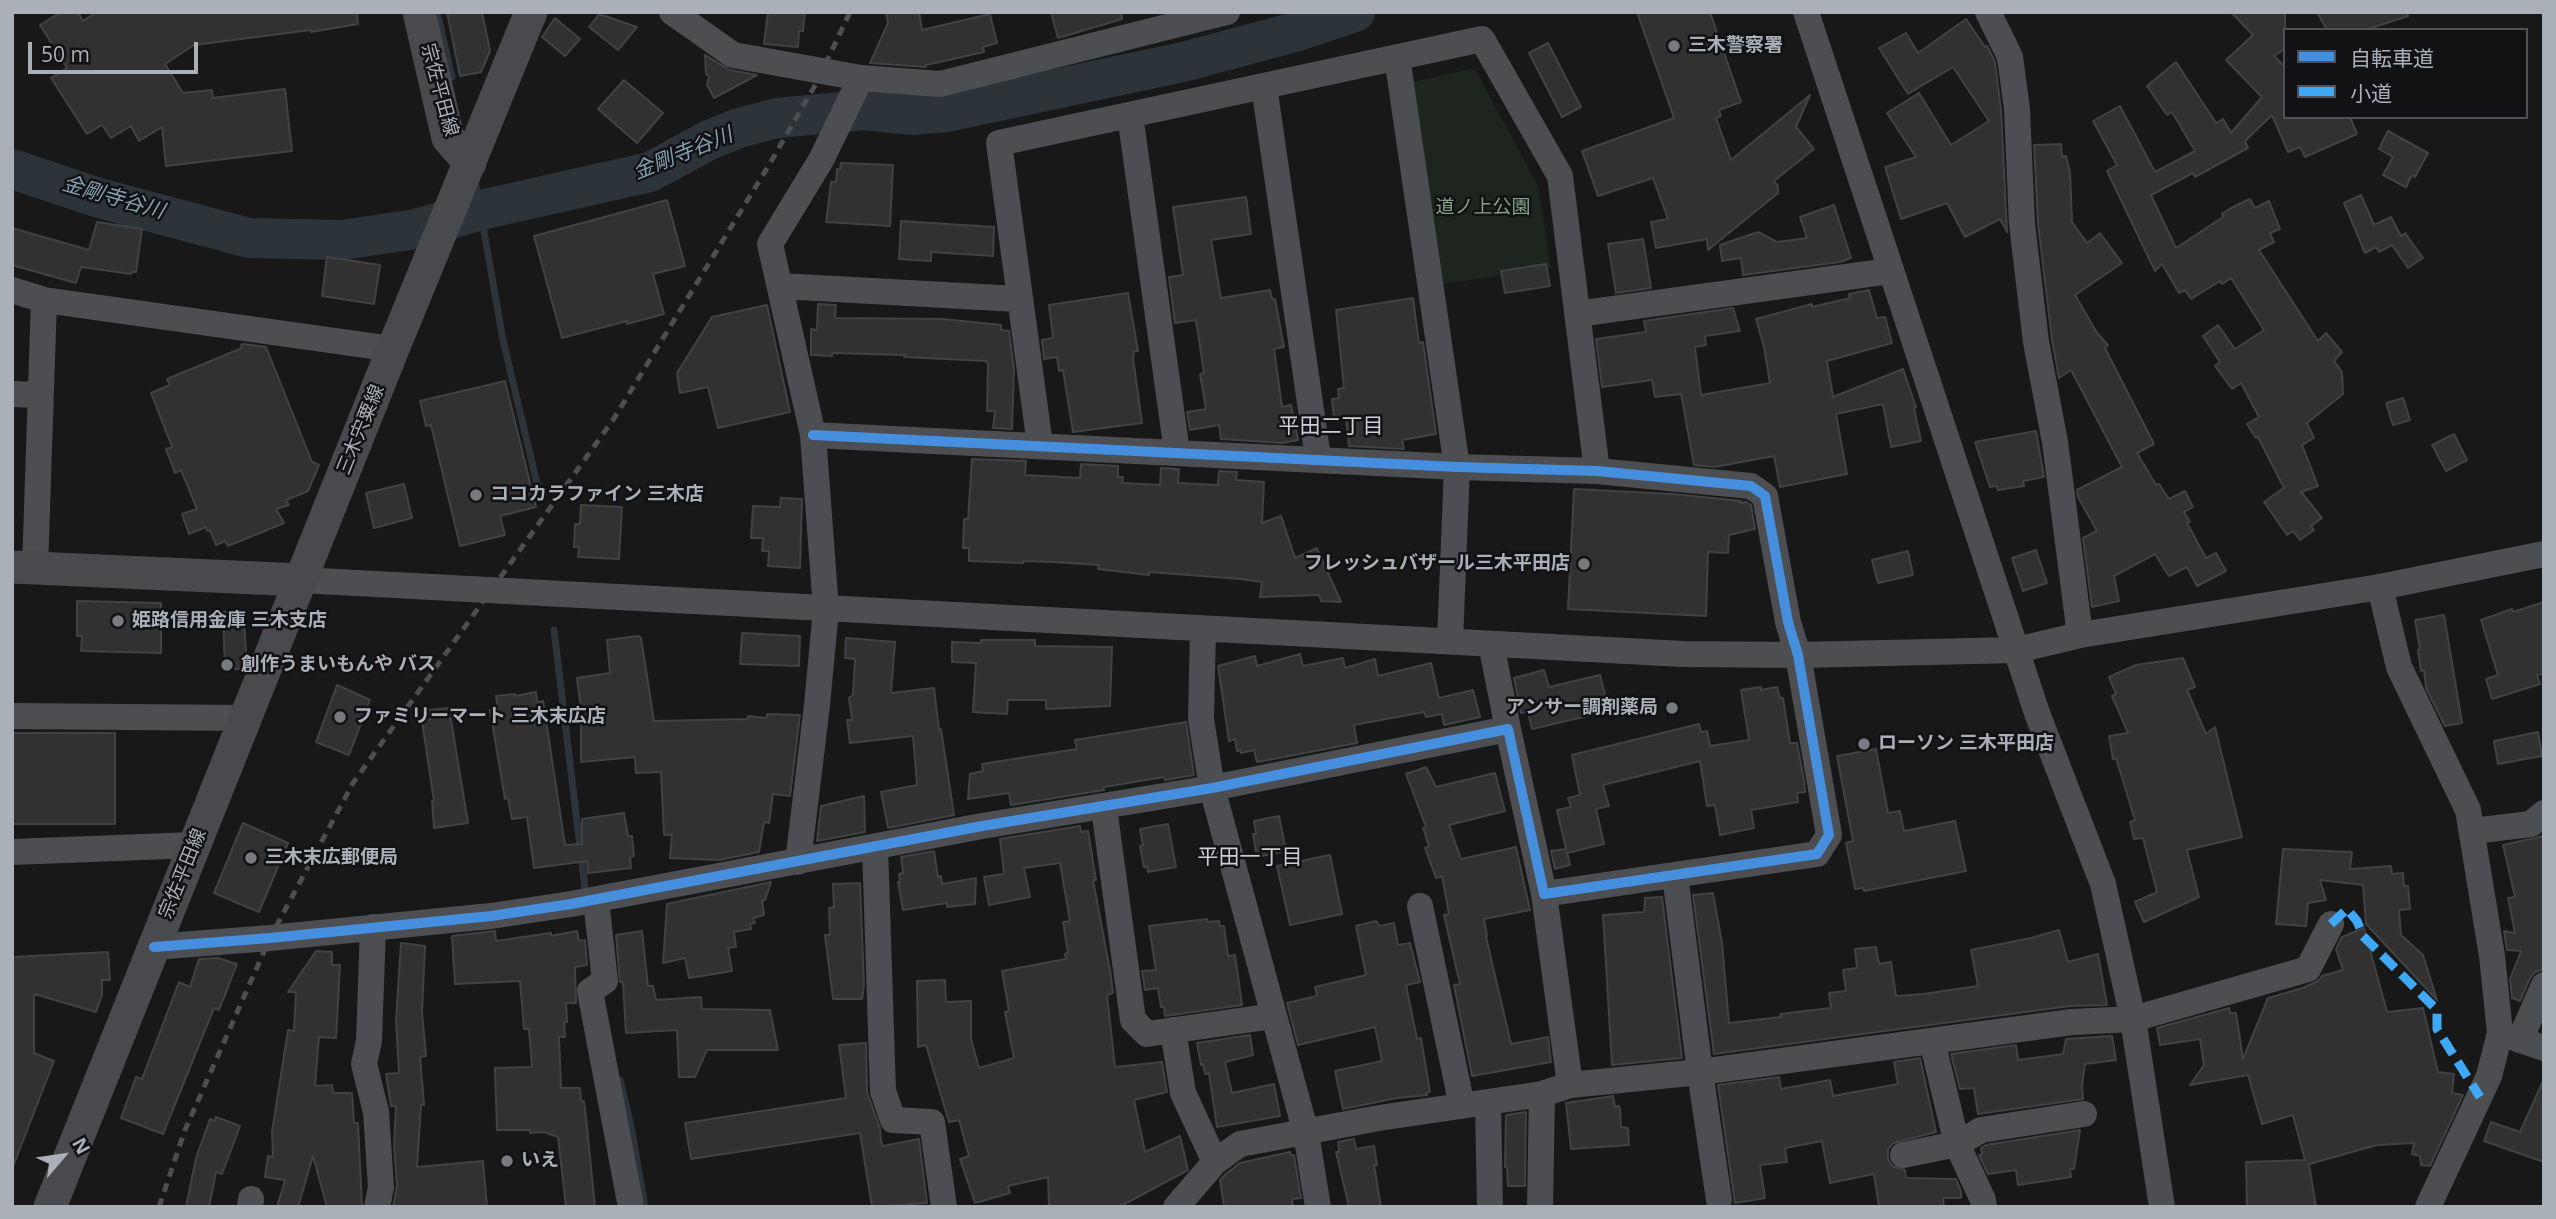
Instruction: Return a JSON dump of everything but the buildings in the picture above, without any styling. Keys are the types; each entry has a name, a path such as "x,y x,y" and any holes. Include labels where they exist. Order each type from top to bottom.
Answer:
{"main road":[{"name":"宗佐平田線","path":"419,12 448,138 467,169"},
{"name":"三木宍粟線","path":"301,580 531,12"},
{"path":"23,567 301,580"},
{"name":"宗佐平田線","path":"50,1207 301,580"}],"street":[{"path":"672,12 733,55 861,78 940,84 1215,14"},
{"path":"1806,12 2037,713 2103,884 2133,1019 2162,1207"},
{"path":"1988,12 2010,57 2017,109 2025,250 2036,342 2055,442 2080,635"},
{"path":"1040,445 1018,299 999,143 1482,39 1560,176 1597,471"},
{"path":"1397,57 1457,467 1450,641"},
{"path":"798,862 826,609 813,435 770,244 821,160 861,78"},
{"path":"1264,86 1318,458"},
{"path":"1130,115 1177,452"},
{"path":"1577,314 1890,271"},
{"path":"780,286 1018,299"},
{"path":"12,290 44,300 393,349"},
{"path":"23,567 39,395 44,300"},
{"path":"12,394 39,395"},
{"path":"813,435 1457,467 1597,471 1751,486 1765,496 1788,622 1798,655 1829,835 1817,854 1544,894"},
{"path":"301,580 1683,654 1798,655 2017,650 2080,635 2380,587 2544,554"},
{"path":"2380,587 2399,667 2468,810 2493,956 2521,1040"},
{"path":"1203,629 1200,719 1212,788 1306,1133 1318,1207"},
{"path":"1491,643 1507,729 1544,894 1570,1085"},
{"path":"12,716 246,718"},
{"path":"154,947 270,939 492,916 596,900 982,826 1104,808 1212,788 1507,729"},
{"path":"1104,808 1133,1020 1147,1034 1274,1016"},
{"path":"2473,831 2531,824 2544,813"},
{"path":"12,852 195,845"},
{"path":"875,847 883,1091 893,1120 932,1122 944,1207"},
{"path":"1675,875 1719,1200"},
{"path":"596,900 605,981 590,991 631,1207"},
{"path":"1420,906 1475,1104 1490,1207"},
{"path":"1178,1206 1214,1163 1240,1144 1379,1118 1542,1094 1570,1085 1700,1072 2072,1022 2133,1019 2308,969 2331,924"},
{"path":"373,927 369,1041 364,1064 376,1112 381,1187 377,1207"},
{"path":"2428,1207 2489,1076 2521,1040 2544,985"},
{"path":"1172,1031 1183,1093 1214,1163"},
{"path":"1932,1041 1957,1144 1984,1207"},
{"path":"1541,1207 1542,1094"},
{"path":"1903,1155 1957,1144 1981,1130 2084,1114"}],"green space":[{"name":"道ノ上公園","path":"1470,69 1476,71 1538,186 1551,268 1437,285 1413,82"}],"waterway":[{"path":"437,12 452,77"},
{"name":"金剛寺谷川","path":"12,169 99,198 249,238 342,240 416,229 481,210 650,172 709,140 739,128 777,118 863,110 913,115 947,112 1183,62 1295,32 1355,12"},
{"path":"476,186 503,340 539,492"},
{"path":"554,630 586,897"},
{"path":"620,1080 645,1207"}],"railway":[{"path":"159,1207 185,1130 270,938 353,783 613,420 769,165 817,82 850,12"}],"marked path":[{"path":"2331,924 2347,909 2357,921 2363,936 2437,1010 2437,1029 2480,1097"}],"cycle path":[{"path":"154,947 491,916 571,904 982,826 1212,788 1508,729 1544,894 1817,854 1829,835 1798,655 1788,622 1765,496 1751,486 1597,471 1457,467 813,435"}],"place":[{"name":"三木警察署","path":"1674,46"},
{"name":"ココカラファイン 三木店","path":"476,495"},
{"name":"フレッシュバザール三木平田店","path":"1584,564"},
{"name":"姫路信用金庫 三木支店","path":"118,621"},
{"name":"創作うまいもんや バス","path":"227,665"},
{"name":"アンサー調剤薬局","path":"1672,708"},
{"name":"ファミリーマート 三木末広店","path":"340,717"},
{"name":"ローソン 三木平田店","path":"1864,744"},
{"name":"三木末広郵便局","path":"251,858"},
{"name":"いえ","path":"507,1161"}],"district":[{"name":"平田二丁目","path":"1331,427"},
{"name":"平田一丁目","path":"1250,858"}]}
